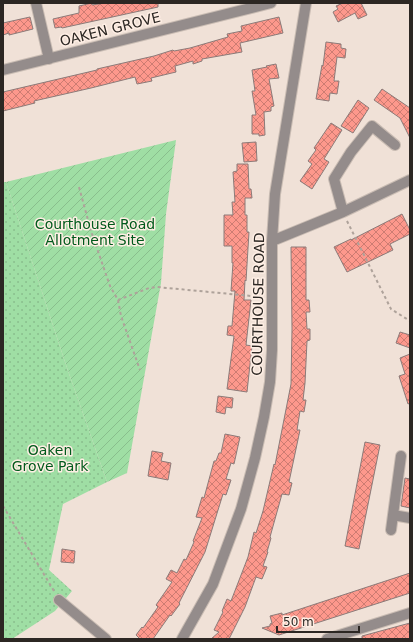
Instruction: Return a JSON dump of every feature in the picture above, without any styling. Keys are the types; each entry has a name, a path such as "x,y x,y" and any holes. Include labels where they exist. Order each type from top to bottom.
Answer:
{"street":[{"path":"36,3 49,59"},
{"name":"OAKEN GROVE","path":"3,70 271,3"},
{"name":"COURTHOUSE ROAD","path":"182,639 213,584 241,509 255,458 270,382 272,350 272,241 275,194 306,3"},
{"path":"343,212 334,179 351,152 372,126 395,145"},
{"path":"272,241 343,212 410,180"},
{"path":"391,530 401,456"},
{"path":"393,515 410,518"},
{"path":"60,600 106,639"},
{"path":"327,639 410,613"}],"path":[{"path":"79,187 91,231 110,286 118,300 121,316 140,370"},
{"path":"343,212 391,309 410,321"},
{"path":"118,300 149,288 157,287 272,298"},
{"path":"3,506 60,600"}],"green space":[{"name":"Courthouse Road Allotment Site","path":"176,140 166,214 161,283 127,473 107,482 66,365 6,182"},
{"name":"Oaken Grove Park","path":"3,182 6,182 66,365 107,482 63,504 49,570 72,591 55,611 12,639 3,639"}],"building":[{"path":"92,3 92,5 105,3 158,3 158,7 62,28 55,28 53,19 79,13 79,6"},
{"path":"343,3 361,3 367,15 358,19 355,13 338,22 333,12 338,9 336,6"},
{"path":"30,17 33,29 3,35 3,23"},
{"path":"279,17 283,33 240,43 242,52 202,59 202,61 193,64 193,61 175,66 176,72 151,78 152,81 137,84 135,77 34,101 35,103 3,111 3,92 154,56 173,50 190,48 228,37 227,34 242,31 241,26"},
{"path":"326,42 341,44 341,48 346,49 345,58 337,57 334,81 339,81 337,94 330,93 329,101 316,99"},
{"path":"276,64 279,78 269,79 274,106 271,107 271,111 264,112 265,135 259,136 259,134 252,134 252,115 256,115 252,91 255,91 252,70"},
{"path":"382,89 410,108 410,138 400,118 374,100"},
{"path":"358,100 369,108 353,133 341,126"},
{"path":"331,123 342,130 324,159 329,162 312,189 300,181 312,164 308,161 316,150 314,148"},
{"path":"256,142 257,161 244,162 242,143"},
{"path":"237,164 248,164 249,189 251,189 252,198 245,198 247,232 249,232 244,300 251,300 246,345 252,346 247,392 227,389 234,336 227,335 228,326 232,326 235,291 231,291 233,263 232,246 224,246 224,215 233,215 232,202 235,202 233,172 237,171"},
{"path":"402,214 410,230 410,234 390,244 393,250 347,272 334,247"},
{"path":"291,247 306,247 306,300 309,300 310,312 306,312 307,329 310,329 310,340 307,341 303,400 306,400 304,412 300,411 297,430 300,430 289,482 292,483 289,495 282,494 270,537 268,552 263,566 267,567 262,579 256,577 245,607 229,639 211,639 219,632 214,630 223,612 222,611 227,599 231,601 248,557 254,532 256,533 263,511 274,464 275,465 291,384"},
{"path":"400,332 410,335 410,348 396,343"},
{"path":"410,354 410,403 408,404 399,376 405,374 400,358"},
{"path":"218,396 233,398 232,408 226,407 225,414 216,412"},
{"path":"225,434 240,437 234,464 231,463 226,479 231,480 226,495 223,494 205,552 179,603 180,604 153,639 140,639 136,635 158,607 156,605 172,582 166,579 171,570 177,573 184,559 186,560 194,542 193,541 202,518 196,517 202,497 204,498 214,461 216,461 219,453 221,453"},
{"path":"365,442 380,445 359,549 345,546"},
{"path":"152,451 163,453 161,461 171,463 168,480 148,476"},
{"path":"405,478 410,479 410,508 401,506"},
{"path":"62,549 75,551 74,563 61,562"},
{"path":"410,573 410,593 279,635 262,628 270,626 272,623 270,616 282,613 282,615"},
{"path":"410,623 410,639 362,639 362,636"}]}
